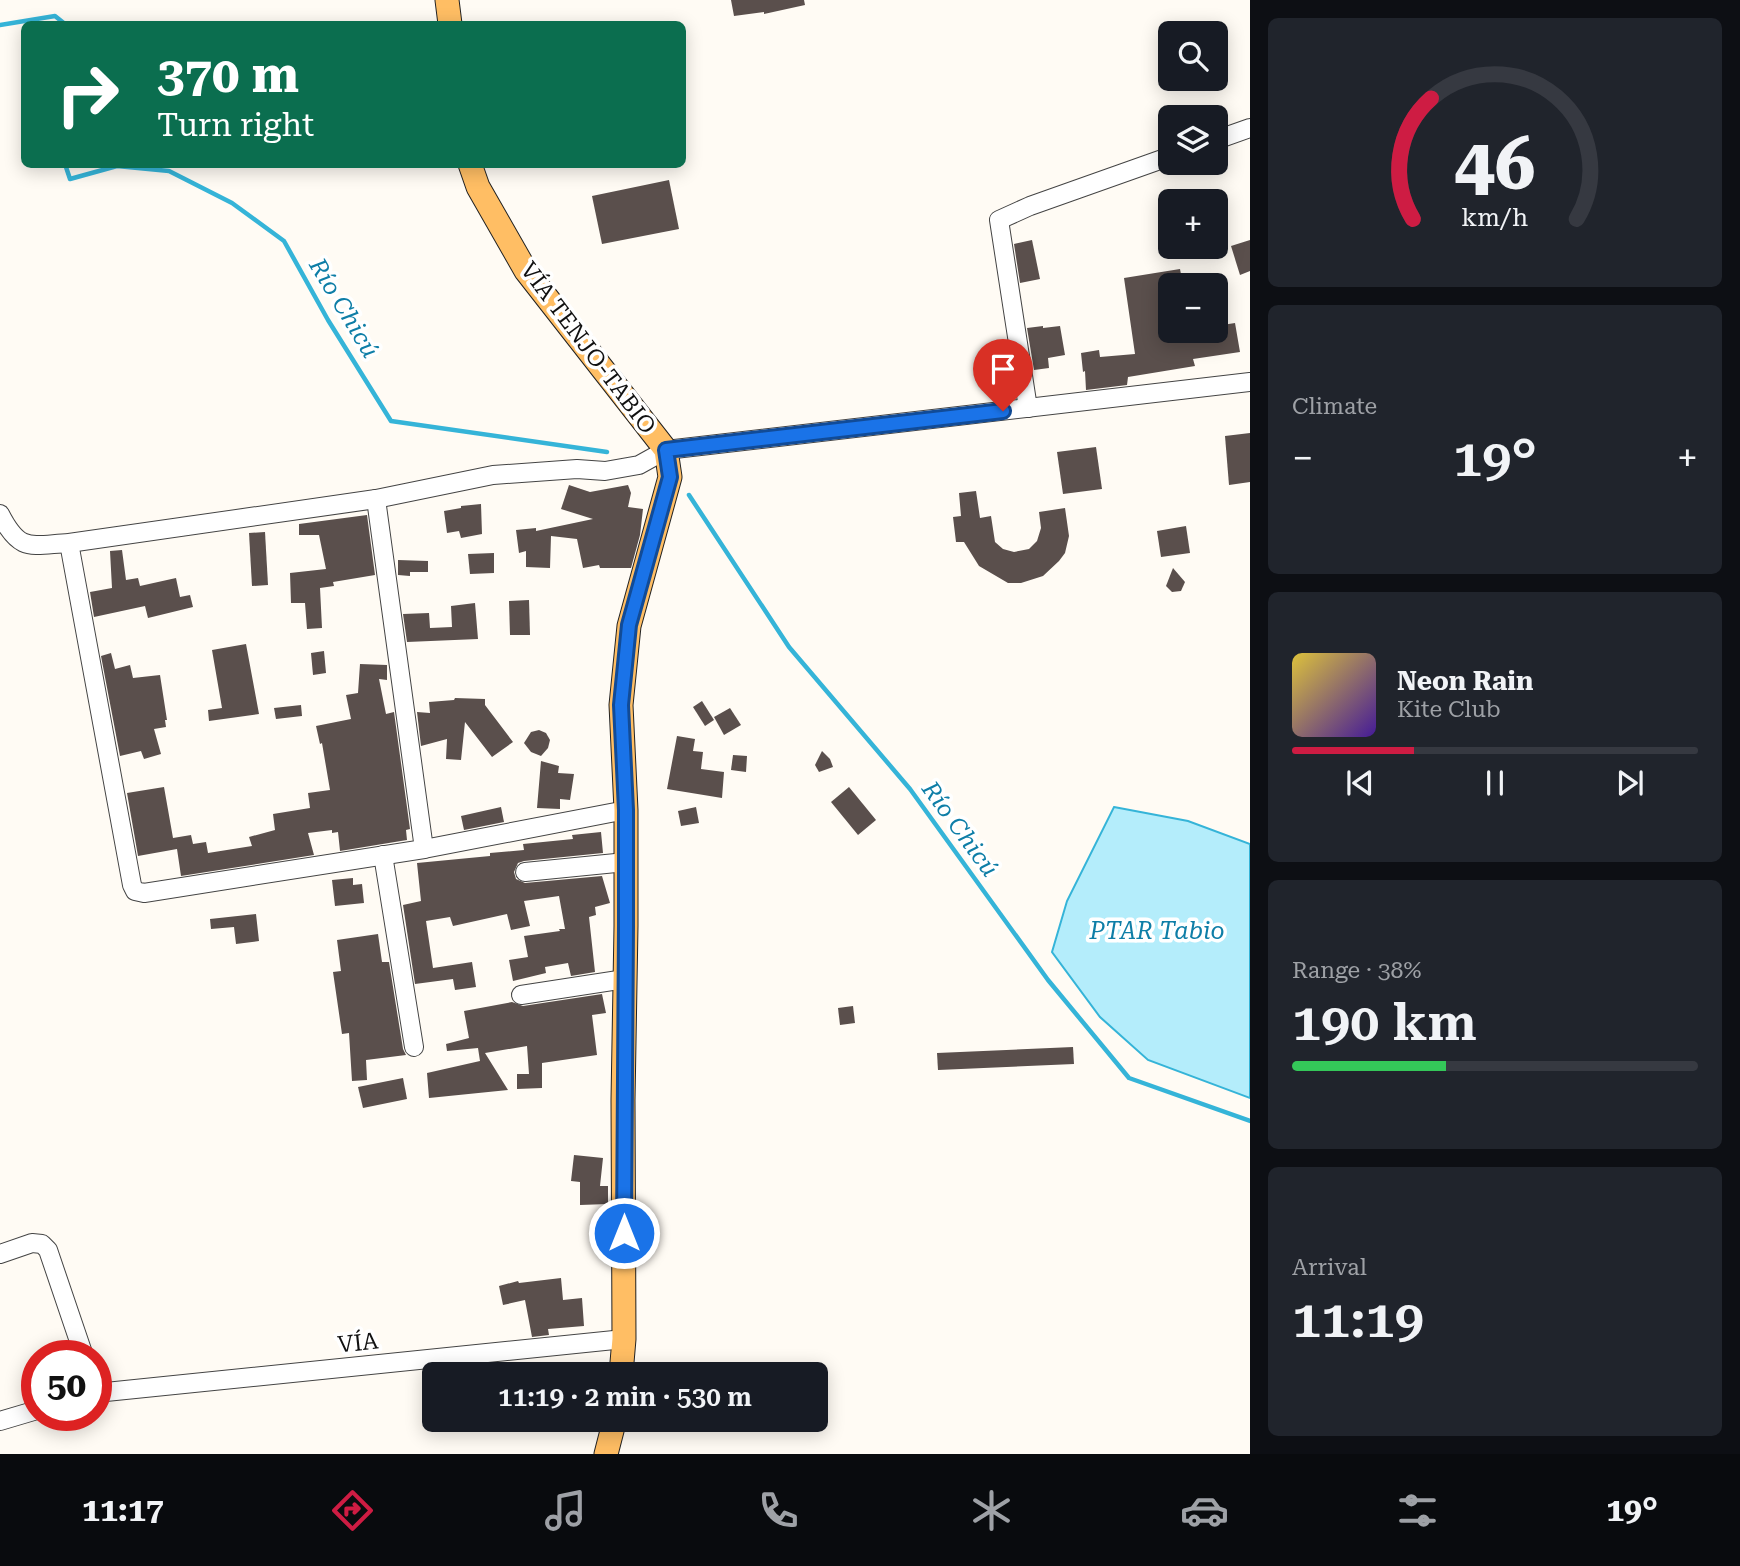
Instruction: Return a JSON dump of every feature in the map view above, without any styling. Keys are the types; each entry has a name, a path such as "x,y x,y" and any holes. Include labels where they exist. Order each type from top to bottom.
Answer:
{"main road":[{"path":"447,0 450,21"},
{"name":"VÍA TENJO-TABIO","path":"471,168 478,187 526,271 666,450 670,477 635,603 625,652 621,705 626,810 622,1362"},
{"path":"606,1454 612,1432"}],"street":[{"path":"1228,136 1250,128"},
{"path":"1028,408 999,220 1030,206 1158,161"},
{"path":"0,514 17,541 30,545 69,543 376,499 493,475 577,469 605,471 639,466 666,450 1250,382"},
{"path":"376,499 424,849"},
{"path":"69,543 129,872 135,891 144,893 424,849 626,810"},
{"path":"383,855 414,1047"},
{"path":"525,872 626,862"},
{"path":"521,995 625,979"},
{"path":"0,1254 32,1243 42,1244 48,1250 79,1340"},
{"name":"VÍA","path":"112,1390 624,1339"},
{"path":"0,1421 21,1415"}],"water":[{"name":"PTAR Tabio","path":"1114,807 1188,821 1250,844 1250,1098 1148,1060 1100,1017 1052,952 1067,901"}],"building":[{"path":"731,0 804,0 805,5 764,14 734,16"},
{"path":"669,180 679,229 602,244 592,196"},
{"path":"1032,240 1040,279 1020,283 1014,244"},
{"path":"1250,240 1250,271 1240,275 1231,246"},
{"path":"1180,269 1181,273 1158,273 1158,343 1228,343 1228,324 1235,323 1240,352 1193,359 1195,366 1128,377 1127,385 1086,390 1081,353 1099,350 1100,357 1135,354 1124,278"},
{"path":"1060,326 1065,355 1048,358 1049,368 1034,370 1027,328"},
{"path":"1250,433 1250,482 1229,485 1225,436"},
{"path":"1096,447 1102,489 1063,494 1057,452"},
{"path":"569,485 590,492 628,485 631,493 628,507 643,509 640,535 631,568 600,568 599,565 583,568 577,539 551,536 550,568 526,567 526,551 519,553 516,530 536,528 536,531 593,519 561,509"},
{"path":"976,491 980,518 991,516 995,542 1003,549 1014,552 1029,549 1037,541 1041,528 1039,512 1065,508 1069,536 1065,553 1059,561 1043,576 1021,583 1008,583 979,566 964,542 956,542 953,517 961,516 959,493"},
{"path":"481,504 482,534 461,538 459,531 447,533 444,511"},
{"path":"367,515 375,575 333,582 334,586 320,588 322,628 307,629 305,603 291,603 290,573 326,569 319,535 299,535 299,524"},
{"path":"1186,526 1190,553 1161,557 1157,531"},
{"path":"265,532 268,585 252,586 249,533"},
{"path":"122,550 126,580 138,578 140,586 176,578 180,597 190,595 193,607 148,618 145,606 94,617 90,592 112,588 110,551"},
{"path":"494,553 494,573 470,574 468,554"},
{"path":"398,560 428,561 428,572 410,572 410,576 398,575"},
{"path":"1173,568 1185,582 1181,591 1172,592 1166,586"},
{"path":"529,600 530,635 510,635 509,601"},
{"path":"475,603 478,639 407,642 403,614 429,613 430,628 452,627 451,606"},
{"path":"246,644 259,714 209,721 208,710 222,708 212,650"},
{"path":"324,651 326,673 313,675 311,653"},
{"path":"111,653 115,669 130,665 133,678 160,675 167,720 166,727 154,729 161,754 144,759 141,751 120,756 101,656"},
{"path":"360,664 387,665 387,680 379,679 386,714 394,712 410,829 406,830 407,840 340,851 338,832 332,833 332,830 308,833 314,855 181,876 177,849 138,856 127,793 164,787 173,838 191,835 193,844 206,842 208,853 252,846 249,837 275,830 273,814 310,808 308,793 330,790 322,743 320,744 316,726 351,719 346,695 358,693"},
{"path":"455,698 485,699 485,705 513,742 492,757 465,722 461,760 446,759 447,739 421,746 417,712 430,713 429,702"},
{"path":"702,701 714,720 705,726 693,707"},
{"path":"301,705 302,716 276,719 274,708"},
{"path":"730,708 741,725 724,735 714,717"},
{"path":"539,730 546,733 550,740 548,748 541,756 531,752 524,743 531,732"},
{"path":"677,736 695,739 693,751 703,752 701,769 724,772 722,798 667,789"},
{"path":"822,751 833,767 819,772 815,765"},
{"path":"733,755 747,756 746,772 731,770"},
{"path":"541,761 559,766 558,773 574,774 570,800 560,799 560,809 537,808"},
{"path":"849,787 876,820 858,835 831,802"},
{"path":"501,807 504,822 464,830 461,816"},
{"path":"696,807 699,823 681,826 678,811"},
{"path":"601,832 603,853 524,861 518,863 514,872 516,879 525,883 602,876 610,903 595,907 596,915 589,917 595,972 571,976 568,963 545,967 546,973 513,981 509,960 528,957 524,936 565,929 559,896 524,901 530,926 511,930 507,914 453,926 450,917 426,921 433,968 472,962 476,987 455,990 453,979 415,984 403,905 421,901 417,863 490,856 490,853 524,850 523,844 573,839 572,835"},
{"path":"353,878 353,885 362,884 364,903 335,906 332,880"},
{"path":"256,914 259,941 236,944 234,927 211,929 210,919"},
{"path":"378,934 382,962 389,962 406,1055 366,1060 367,1080 352,1081 349,1033 342,1034 333,972 341,971 337,940"},
{"path":"602,994 606,1013 592,1015 597,1055 542,1063 542,1088 517,1089 517,1074 529,1074 527,1046 485,1053 508,1090 429,1098 427,1073 480,1061 478,1048 447,1051 446,1044 469,1038 464,1011 512,1002 523,1006"},
{"path":"853,1006 855,1023 840,1025 838,1008"},
{"path":"1073,1047 1074,1064 938,1070 937,1053"},
{"path":"403,1078 407,1099 363,1108 358,1087"},
{"path":"574,1155 603,1158 600,1186 608,1186 608,1204 580,1205 580,1182 571,1181"},
{"path":"561,1278 563,1300 582,1298 584,1326 548,1329 549,1335 532,1337 525,1300 503,1305 499,1286 518,1281"}],"waterway":[{"name":"Río Chicú","path":"24,21 55,16 61,21"},
{"name":"Río Chicú","path":"0,25 21,22"},
{"name":"Río Chicú","path":"66,168 70,179 110,168"},
{"name":"Río Chicú","path":"138,168 169,171 232,203 284,241 328,320 391,421 607,452"},
{"name":"Río Chicú","path":"689,495 789,647 910,789 1048,980 1129,1078 1250,1121"}],"route":[{"path":"624,1233 626,810 621,705 629,625 670,477 666,450 1003,411"}]}
